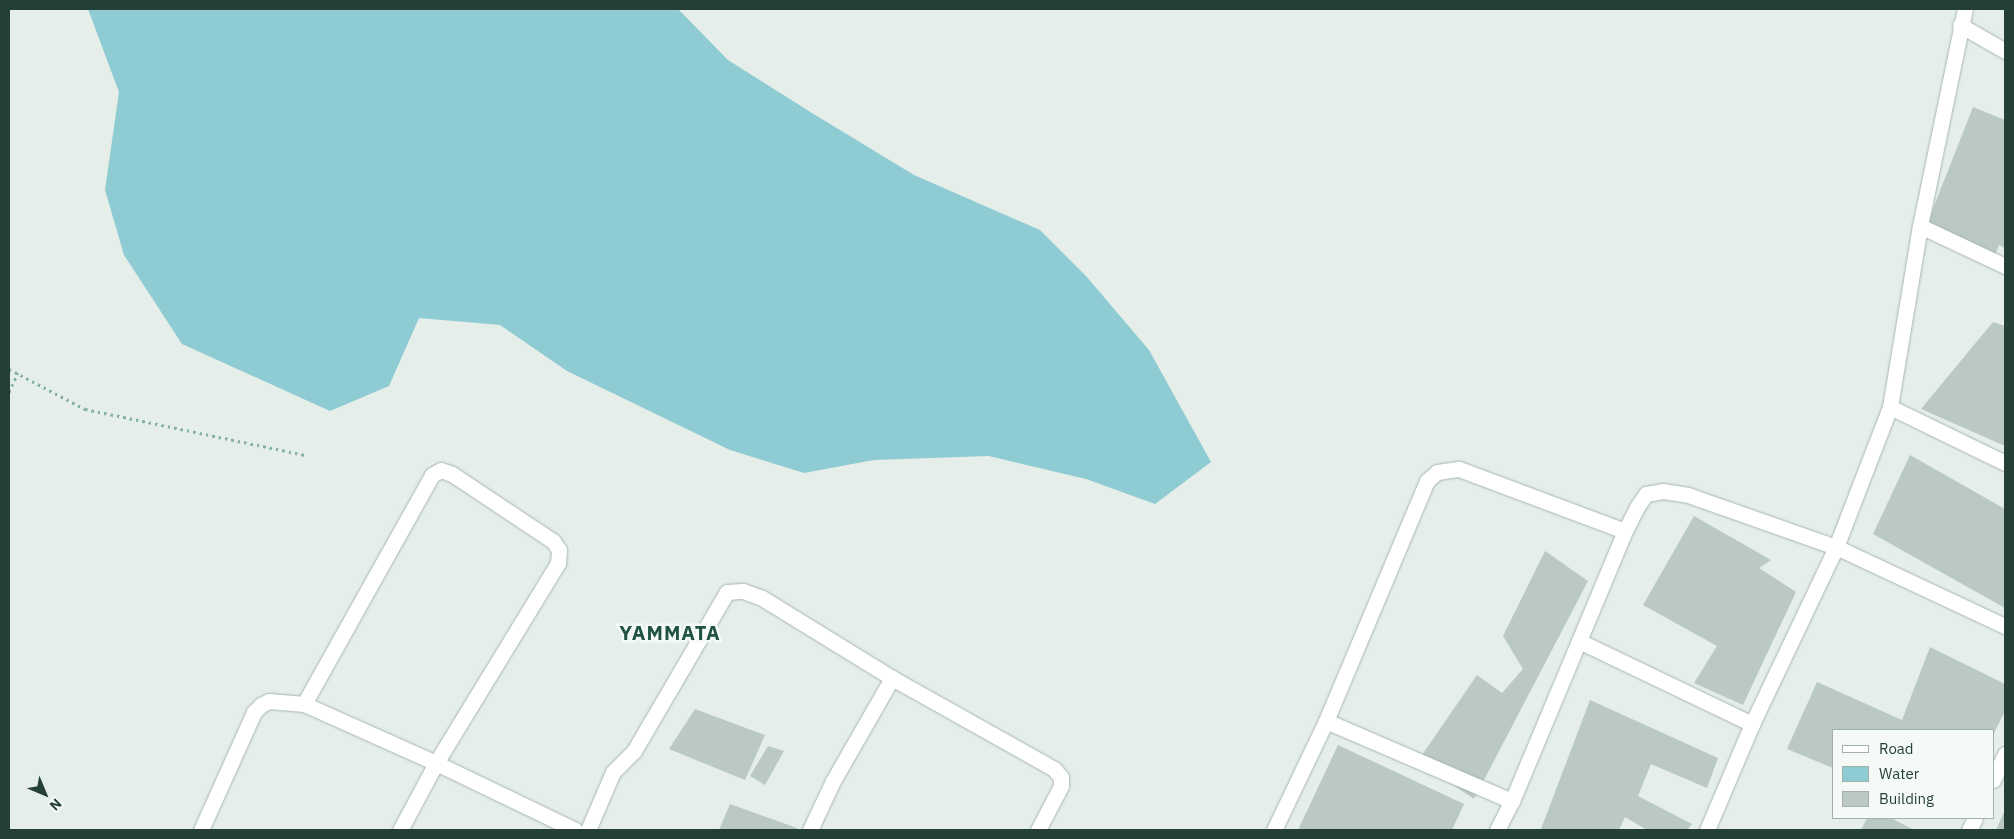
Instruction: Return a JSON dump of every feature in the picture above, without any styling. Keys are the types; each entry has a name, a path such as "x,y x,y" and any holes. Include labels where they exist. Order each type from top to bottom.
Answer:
{"street":[{"path":"1707,830 1752,724 1836,547 1890,407 1920,226 1960,25 1965,9"},
{"path":"1960,25 2005,51"},
{"path":"1920,226 2005,266"},
{"path":"1890,407 2005,463"},
{"path":"1274,830 1326,721 1427,481 1437,472 1459,469 1625,531"},
{"path":"304,704 432,475 441,470 452,474 553,541 559,550 558,563 436,763 400,830"},
{"path":"1497,830 1512,802 1625,531 1636,507 1646,494 1663,491 1688,496 1836,547 2005,626"},
{"path":"588,830 613,772 634,751 727,592 744,591 762,598 892,678 1054,769 1061,777 1061,786 1038,830"},
{"path":"1579,641 1752,724"},
{"path":"810,830 833,781 892,678"},
{"path":"200,830 254,712 261,705 270,701 304,704 436,763 575,830"},
{"path":"1326,721 1512,802"},
{"path":"1994,778 2005,754"}],"path":[{"path":"9,368 85,409 306,455"},
{"path":"9,392 18,373"}],"water":[{"path":"88,9 678,9 728,60 812,113 914,175 1040,230 1086,276 1149,350 1211,462 1155,504 1086,479 989,456 874,460 804,473 730,450 567,371 500,325 419,318 389,386 330,411 182,344 124,255 105,190 119,92"}],"building":[{"path":"1973,107 2005,120 2005,248 1999,245 1995,255 1925,229"},
{"path":"1993,322 2005,326 2005,446 1921,409"},
{"path":"1910,455 2005,509 2005,608 1873,534"},
{"path":"1694,516 1771,560 1759,568 1796,592 1743,705 1694,683 1717,646 1643,605"},
{"path":"1545,551 1588,581 1474,799 1418,761 1477,675 1502,693 1523,669 1503,636"},
{"path":"1930,647 2005,684 2005,711 1994,733 1994,729 1832,729 1832,768 1787,749 1817,682 1902,720"},
{"path":"1590,700 1718,758 1707,788 1651,764 1638,796 1692,824 1687,830 1647,830 1625,817 1619,830 1541,829"},
{"path":"695,709 765,735 745,780 669,749"},
{"path":"1338,745 1464,804 1452,830 1298,830"},
{"path":"768,746 784,751 765,785 750,776"},
{"path":"730,804 797,828 797,830 719,830"},
{"path":"2005,810 2005,830 1996,830"},
{"path":"1866,819 1893,819 1914,830 1861,830"}],"district":[{"name":"YAMMATA","path":"670,632"}]}
